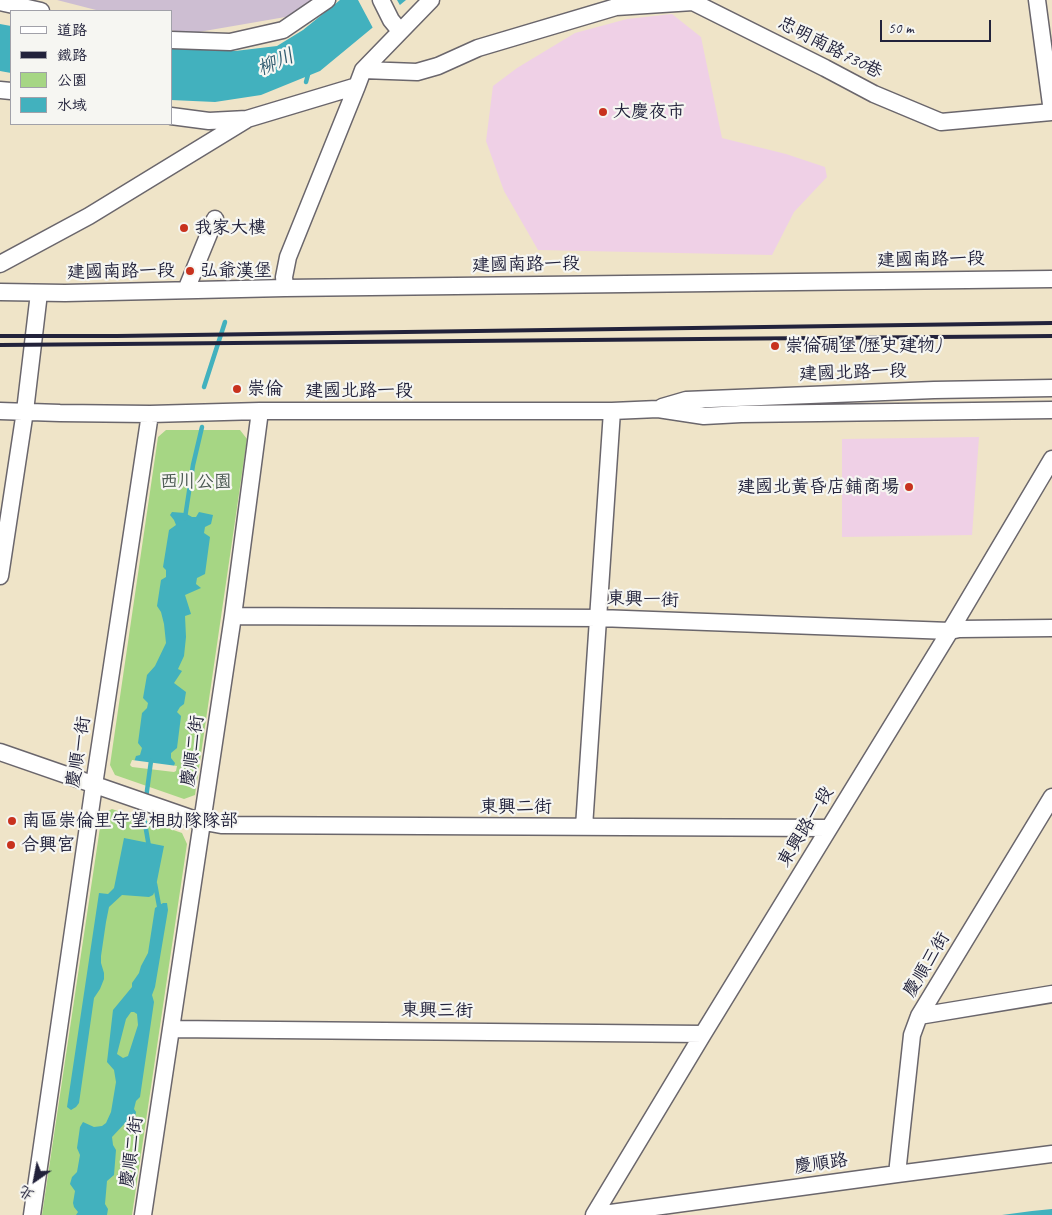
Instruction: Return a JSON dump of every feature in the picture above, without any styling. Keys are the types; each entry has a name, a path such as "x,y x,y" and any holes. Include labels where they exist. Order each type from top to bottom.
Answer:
{"street":[{"path":"172,40 230,42 283,30 327,0"},
{"path":"381,0 395,26"},
{"name":"忠明南路730巷","path":"360,78 395,26 430,0"},
{"path":"1037,0 1052,112"},
{"name":"忠明南路730巷","path":"172,116 209,121 247,119 360,78 416,72 438,66 478,48 614,3 694,1 874,94 941,122 1052,112"},
{"path":"0,2 36,10"},
{"path":"285,288 284,277 288,257 360,78"},
{"path":"0,264 89,216 247,119"},
{"path":"186,290 215,219"},
{"name":"建國南路一段","path":"0,292 66,294 285,288 1052,279"},
{"path":"0,576 25,412 39,293"},
{"name":"建國北路一段","path":"658,409 686,400 934,390 1052,388"},
{"name":"建國北路一段","path":"0,411 150,414 260,411 612,411 658,409 704,416 1052,410"},
{"name":"慶順二街","path":"143,1215 233,616 260,411"},
{"path":"584,828 612,411"},
{"name":"慶順一街","path":"32,1215 150,414"},
{"name":"東興路一段","path":"595,1215 1052,459"},
{"name":"東興一街","path":"233,616 599,618 950,630 1052,628"},
{"path":"0,752 94,785"},
{"name":"東興二街","path":"94,785 203,822 221,825 829,828"},
{"name":"慶順三街","path":"897,1174 912,1035 919,1016 1052,797"},
{"path":"919,1016 1052,994"},
{"name":"東興三街","path":"171,1029 703,1034"},
{"name":"慶順路","path":"595,1215 1052,1154"}],"shaded area":[{"path":"57,0 314,0 297,15 187,34 172,30 172,10 96,10"},
{"name":"大慶夜市","path":"672,14 701,37 722,138 786,154 825,167 827,177 794,212 772,255 538,250 504,191 486,141 493,86 517,68 575,33 627,19"},
{"name":"建國北黃昏店鋪商場","path":"979,437 972,535 842,537 842,439"}],"green space":[{"name":"西川公園","path":"166,430 240,430 247,439 195,795 184,799 115,775 110,765 158,437"},
{"path":"112,809 182,833 187,844 132,1215 42,1215 102,814"}],"water":[{"name":"柳川","path":"340,0 406,0 320,71 261,95 215,102 172,100 172,47 235,51 277,46 303,30"},
{"path":"0,24 10,26 10,73 0,71"},
{"path":"172,512 185,513 192,517 196,517 199,512 213,515 211,524 205,527 204,533 210,537 205,574 197,578 196,584 201,588 185,595 191,614 185,616 186,637 184,656 178,669 182,671 174,683 186,692 184,704 177,712 181,716 177,748 171,753 171,758 175,763 173,769 133,765 136,756 140,755 142,748 138,743 142,713 147,708 148,703 143,698 147,675 155,666 166,643 164,624 161,612 157,606 161,580 166,577 166,570 163,567 169,530 176,525 170,515"},
{"path":"124,838 164,846 153,895 149,897 122,895 109,907 101,956 104,979 94,998 79,1103 71,1110 67,1107 99,893 108,894 114,888"},
{"path":"163,903 167,903 168,910 152,995 154,1002 140,1097 136,1101 134,1109 136,1112 134,1122 127,1121 112,1137 116,1150 114,1175 107,1181 105,1204 108,1209 107,1215 76,1215 78,1212 73,1203 75,1191 70,1184 72,1177 77,1172 80,1155 77,1148 80,1127 83,1122 94,1127 102,1126 106,1123 111,1112 116,1082 114,1070 107,1062 113,1010 132,987 132,983 148,953 155,908","holes":["131,1012 137,1014 138,1025 128,1056 123,1058 117,1054 126,1019"]},
{"path":"1052,1209 1052,1215 1002,1215 1032,1211"}],"pier":[{"path":"358,0 397,0 401,7 374,30"},
{"path":"132,760 177,766 174,772 132,767 130,765"}],"waterway":[{"path":"306,82 309,71"},
{"path":"204,387 225,322"},
{"path":"185,518 193,465 202,427"},
{"path":"146,798 151,761"},
{"path":"144,805 143,812 149,847"},
{"path":"155,884 160,911"}],"railway":[{"path":"0,336 1052,323"},
{"path":"0,345 1052,336"}],"place":[{"name":"大慶夜市","path":"603,112"},
{"name":"我家大樓","path":"184,228"},
{"name":"弘爺漢堡","path":"190,271"},
{"name":"崇倫碉堡(歷史建物)","path":"775,346"},
{"name":"崇倫","path":"237,389"},
{"name":"建國北黃昏店鋪商場","path":"909,487"},
{"name":"南區崇倫里守望相助隊隊部","path":"12,821"},
{"name":"合興宮","path":"11,845"}]}
